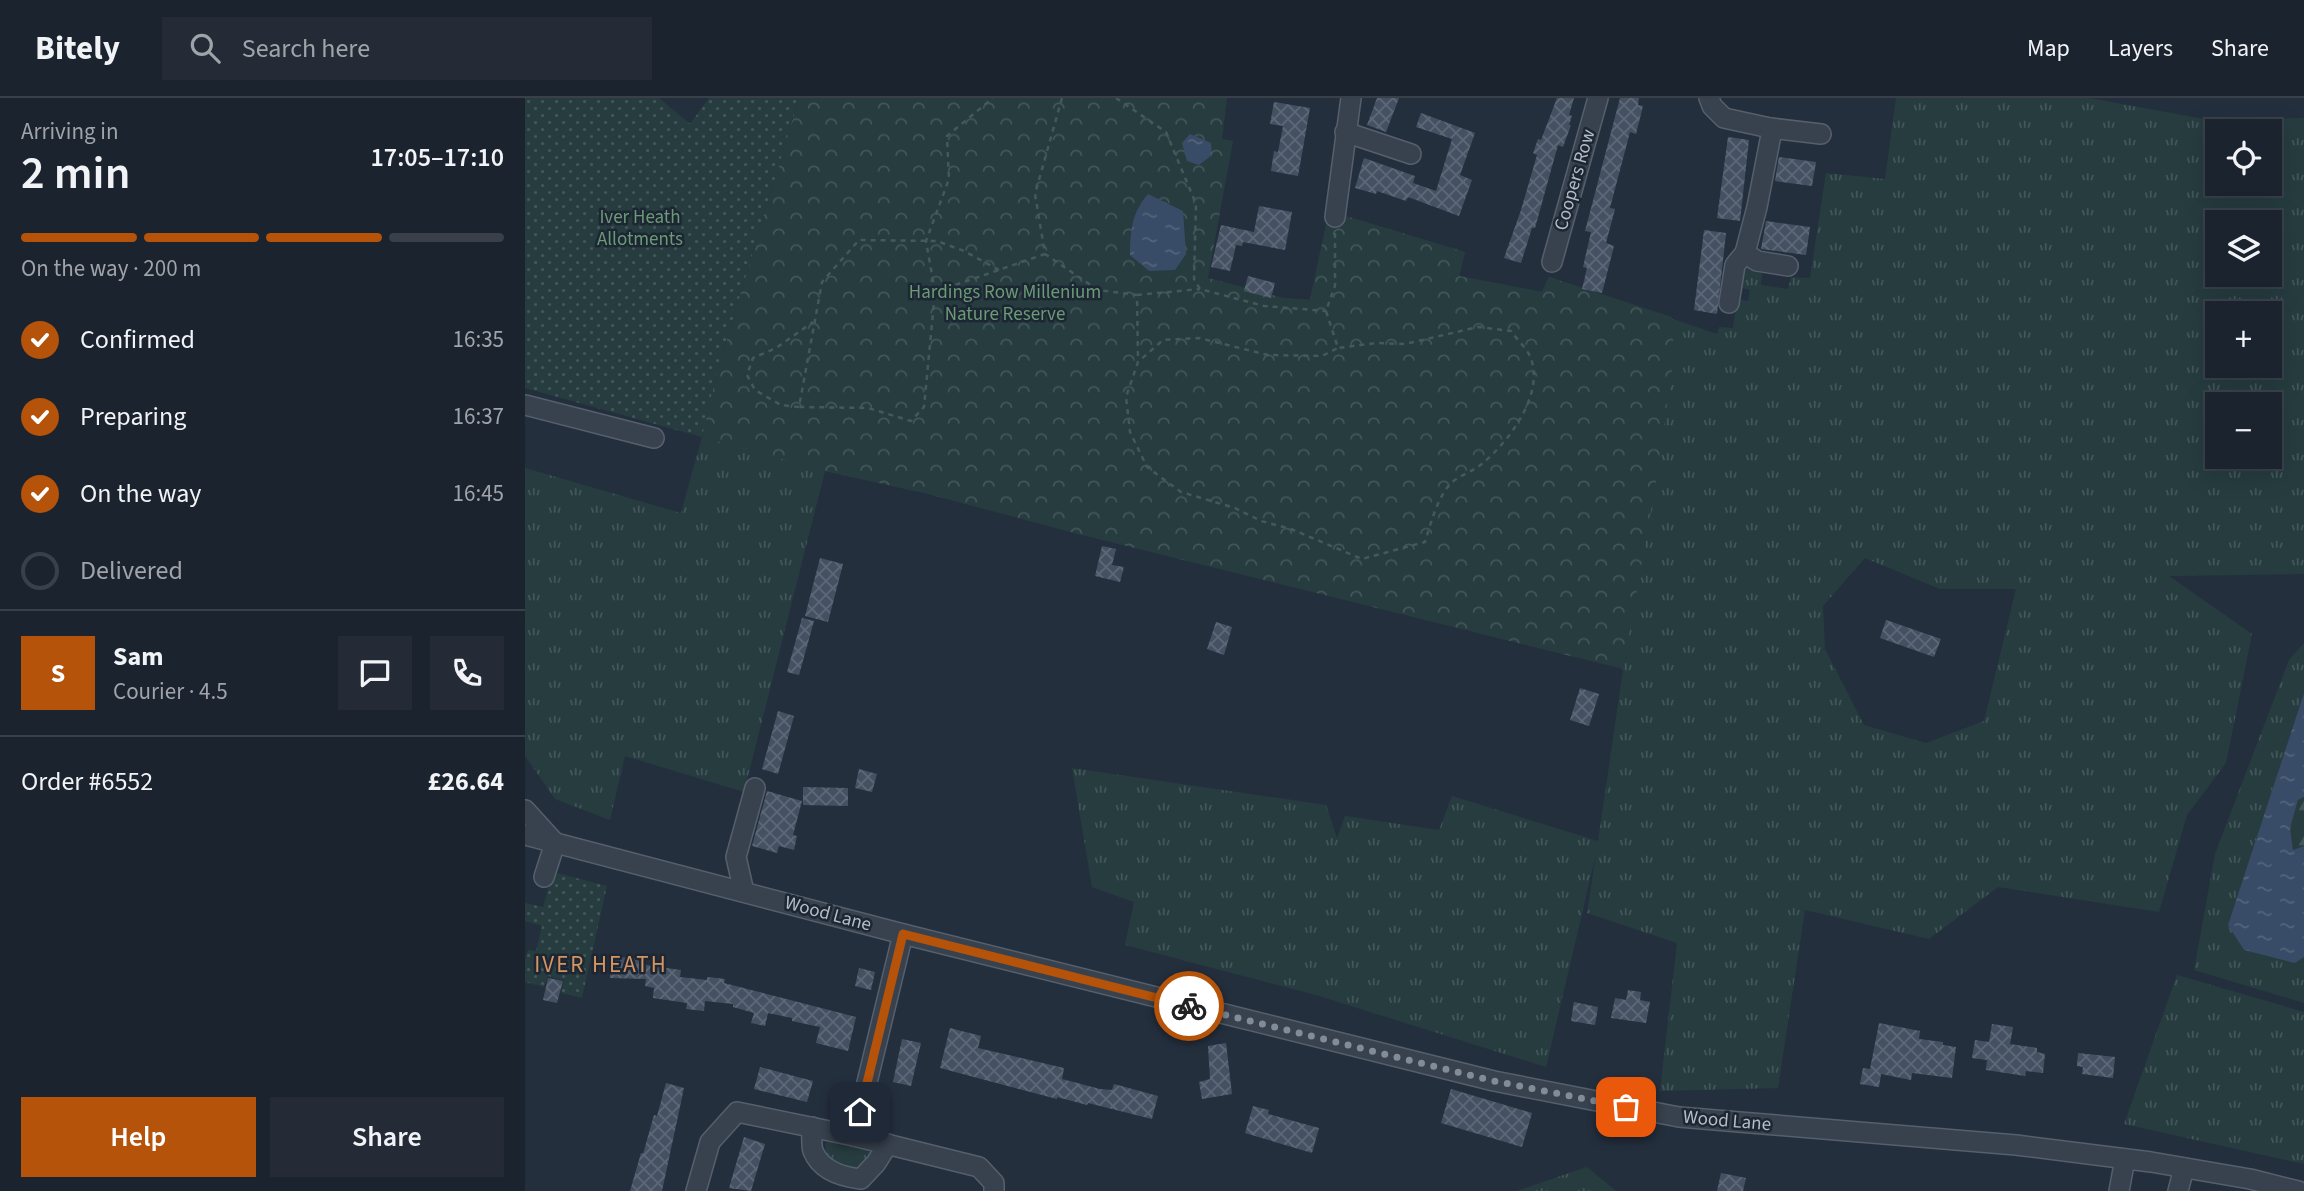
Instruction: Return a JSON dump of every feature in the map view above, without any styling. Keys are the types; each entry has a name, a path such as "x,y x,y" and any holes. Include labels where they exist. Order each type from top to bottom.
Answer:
{"street":[{"path":"1335,217 1351,98"},
{"name":"Coopers Row","path":"1552,262 1598,98"},
{"path":"1709,98 1712,106 1724,118 1770,128 1821,134"},
{"path":"1729,303 1735,265 1745,253 1757,207 1770,128"},
{"path":"1345,132 1411,154"},
{"path":"1745,253 1757,261 1788,266"},
{"path":"525,405 655,438"},
{"path":"744,892 736,857 755,788"},
{"path":"525,810 555,843 544,877"},
{"name":"Wood Lane","path":"525,835 903,934 1494,1081 1679,1117 2016,1145 2185,1168 2250,1179 2298,1191"},
{"path":"854,1136 903,934"},
{"path":"696,1191 710,1142 737,1112 854,1136 979,1167 994,1183 994,1191"},
{"path":"812,1128 813,1150 823,1164 841,1177 862,1179 888,1144"},
{"path":"2119,1191 2126,1159"},
{"path":"2178,1191 2185,1168"}],"path":[{"path":"815,321 776,348 753,358 747,375 754,390 782,405 868,408 911,421 924,407 935,292 926,241 949,179 947,136 993,98"},
{"path":"1062,98 1035,194 1045,254 1098,290 1137,295 1200,289 1265,306 1326,311"},
{"path":"1116,98 1166,132 1196,204 1194,279 1200,289"},
{"path":"1335,217 1335,286 1326,311 1338,348"},
{"path":"799,407 822,282 859,240 937,241 964,251 999,270"},
{"path":"935,292 1045,254"},
{"path":"1137,295 1138,362 1126,397 1130,432 1147,467 1181,492 1235,508 1261,521 1291,528 1362,559 1425,542 1438,504 1451,484 1482,464 1504,443 1530,400 1535,381 1532,359 1511,331 1478,327 1405,344 1376,343 1338,348 1322,356 1268,355 1199,338 1163,340 1138,362"}],"green space":[{"name":"Iver Heath Allotments","path":"525,98 659,98 690,124 709,98 799,98 715,379 702,437 525,388"},
{"name":"Hardings Row Millenium Nature Reserve","path":"799,98 1227,98 1222,139 1233,141 1208,278 1283,298 1310,300 1329,211 1465,252 1459,276 1542,292 1549,277 1672,317 1674,356 1656,482 1623,669 1082,535 924,493 825,471 702,437 715,379"},
{"path":"1896,98 2089,98 2205,119 2205,196 2282,196 2282,119 2274,119 2304,118 2304,574 2169,576 2252,634 2226,763 2187,815 2159,912 1998,887 1929,939 1805,910 1778,1088 1660,1091 1677,943 1587,913 1596,854 1546,1067 1316,995 1125,945 1134,902 1092,887 1072,768 1326,805 1337,838 1345,816 1439,830 1452,796 1598,841 1623,670 1208,278 1283,298 1310,300 1329,211 1465,252 1459,276 1542,292 1549,277 1717,334 1719,327 1733,328 1737,299 1748,301 1750,290 1739,287 1740,275 1748,268 1756,269 1762,274 1761,285 1788,289 1791,277 1810,278 1826,173 1885,179","holes":["1865,558 1940,589 2016,589 1984,721 1926,743 1864,725 1825,649 1823,606"]},
{"path":"702,437 924,493 825,471 744,792 625,756 610,820 555,799 525,756 525,468 681,513"},
{"path":"2304,643 2304,693 2228,925 2295,963 2304,957 2304,1003 2194,970 2215,854 2289,660"},
{"path":"2304,797 2304,846 2293,850 2290,828 2298,800"},
{"path":"553,872 607,886 582,998 561,993 564,980 548,976 544,987 525,982 528,950 536,951 542,926 525,921 525,903 543,907"},
{"path":"2177,975 2304,1012 2304,1164 2124,1124"},
{"path":"832,1140 874,1151 862,1174 838,1173 826,1154 825,1144"},
{"path":"1587,1167 1616,1191 1517,1191"}],"water":[{"path":"1190,134 1211,143 1212,155 1199,165 1187,161 1182,143"},
{"path":"1148,194 1183,211 1186,254 1175,270 1149,271 1130,255 1133,222 1138,208"},
{"path":"2304,693 2304,797 2298,800 2290,828 2293,850 2304,846 2304,957 2295,963 2244,950 2228,925"}],"building":[{"path":"1377,98 1399,98 1386,132 1367,125"},
{"path":"1557,98 1574,98 1569,115 1572,116 1571,125 1563,147 1558,145 1535,228 1532,228 1521,263 1504,258 1537,155 1533,153 1538,139 1541,140"},
{"path":"1620,98 1639,98 1638,105 1643,106 1636,134 1630,132 1610,208 1615,209 1606,243 1614,246 1602,293 1582,289 1587,268 1583,267 1591,232 1585,231"},
{"path":"1274,102 1310,108 1298,176 1271,171 1274,151 1278,152 1283,126 1270,124"},
{"path":"1421,113 1475,133 1460,175 1472,180 1459,216 1408,197 1406,201 1377,191 1376,194 1355,188 1364,158 1415,176 1413,183 1436,191 1452,139 1416,127"},
{"path":"1728,137 1749,140 1740,221 1717,218"},
{"path":"1779,157 1816,162 1812,186 1775,181"},
{"path":"1259,206 1292,212 1285,250 1243,242 1242,246 1236,245 1230,271 1211,267 1221,225 1254,232"},
{"path":"1766,221 1810,227 1806,255 1761,249"},
{"path":"1704,230 1726,233 1717,314 1694,310"},
{"path":"1248,276 1275,283 1271,298 1244,291"},
{"path":"1102,546 1116,549 1112,565 1124,567 1120,582 1095,576"},
{"path":"820,558 843,564 828,622 805,616"},
{"path":"802,618 814,621 799,675 787,672"},
{"path":"1886,620 1941,639 1934,657 1880,638"},
{"path":"1216,622 1232,627 1224,655 1207,649"},
{"path":"1580,688 1599,694 1589,726 1570,720"},
{"path":"778,711 794,716 778,774 762,769"},
{"path":"859,769 877,774 872,792 855,788"},
{"path":"803,787 848,788 848,806 803,805"},
{"path":"767,791 802,801 793,835 797,836 794,850 779,846 777,853 752,846"},
{"path":"610,957 639,958 639,964 681,970 680,977 725,979 724,983 856,1017 848,1051 816,1043 820,1027 792,1021 792,1018 768,1013 765,1026 751,1023 754,1013 733,1007 733,1004 705,1001 704,1011 686,1009 687,1003 653,998 654,988 645,986 646,979 610,978"},
{"path":"859,968 875,972 871,990 855,986"},
{"path":"548,978 563,981 557,1003 543,1000"},
{"path":"1628,990 1641,992 1640,1000 1650,1002 1646,1023 1611,1018 1615,998 1626,1000"},
{"path":"1574,1002 1598,1007 1595,1025 1571,1021"},
{"path":"1879,1023 1920,1031 1919,1039 1943,1042 1943,1045 1956,1047 1952,1078 1912,1073 1911,1080 1881,1074 1879,1087 1860,1084 1863,1068 1870,1069"},
{"path":"1992,1024 2013,1027 2010,1044 2037,1048 2037,1052 2045,1054 2043,1073 2026,1071 2025,1076 1986,1070 1987,1060 1972,1058 1975,1040 1989,1042"},
{"path":"950,1028 981,1036 978,1048 1064,1068 1062,1079 1100,1089 1112,1090 1114,1084 1158,1096 1152,1119 1088,1103 1087,1105 1057,1099 940,1068"},
{"path":"902,1039 921,1043 911,1086 893,1082"},
{"path":"1226,1043 1232,1094 1202,1099 1199,1082 1210,1079 1208,1046"},
{"path":"2078,1053 2115,1057 2113,1078 2082,1074 2083,1067 2077,1066"},
{"path":"760,1067 813,1081 807,1102 754,1089"},
{"path":"666,1083 684,1088 662,1191 630,1191 654,1115 657,1116"},
{"path":"1451,1089 1532,1113 1522,1147 1441,1123"},
{"path":"1253,1106 1269,1110 1268,1114 1319,1128 1312,1153 1245,1133"},
{"path":"744,1137 765,1144 751,1191 729,1188"},
{"path":"1721,1173 1746,1178 1743,1191 1717,1191"}],"way so far":[{"path":"1189,1006 1494,1081 1626,1107"}],"district":[{"name":"IVER HEATH","path":"601,964"}],"route":[{"path":"860,1112 903,934 1189,1006"}]}
